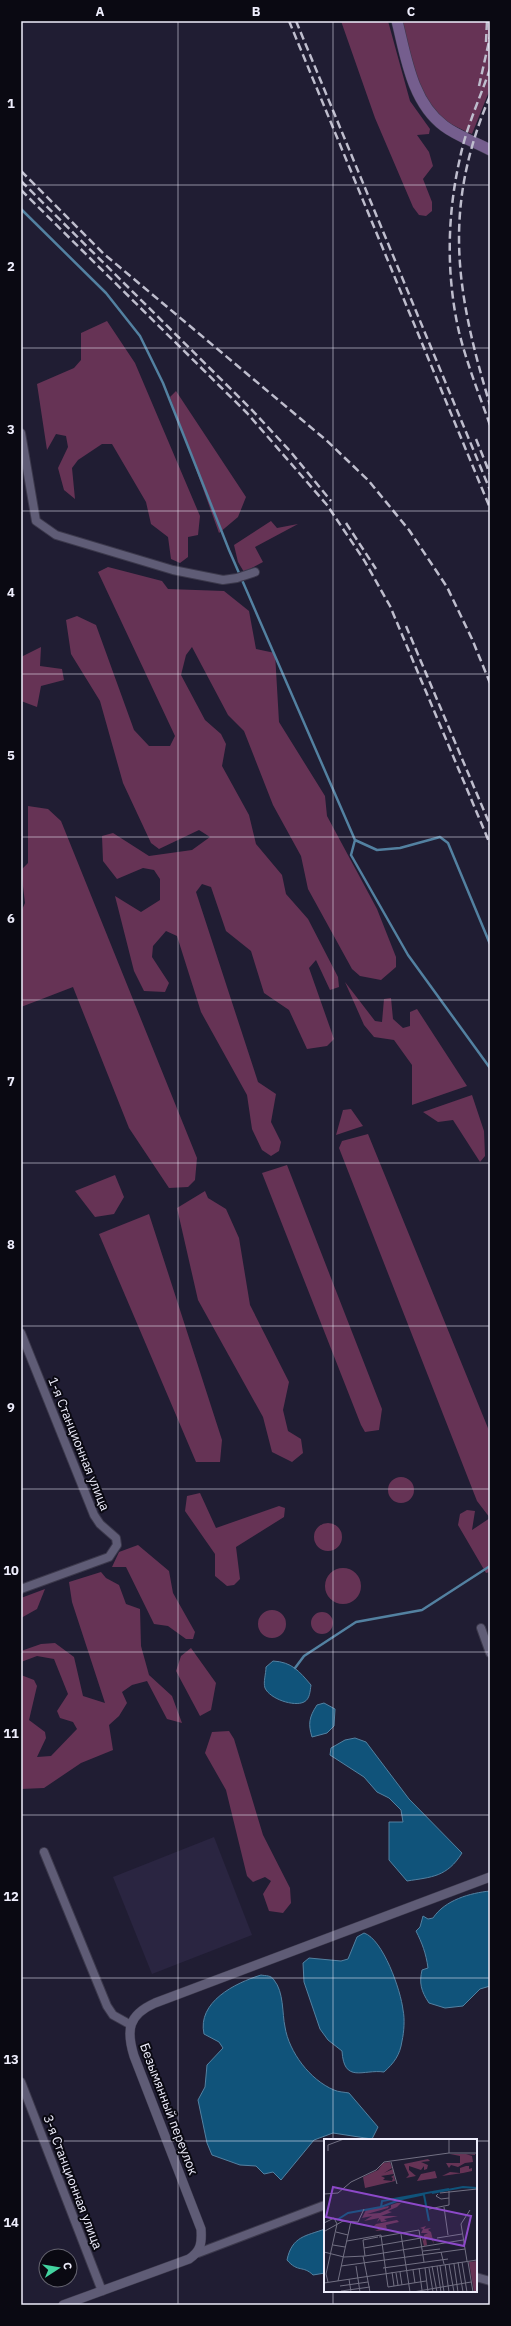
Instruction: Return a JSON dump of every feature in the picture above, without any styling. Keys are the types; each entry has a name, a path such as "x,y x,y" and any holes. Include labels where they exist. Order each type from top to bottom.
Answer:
{"main road":[{"path":"397,21 415,87 425,106 444,126 490,150"}],"street":[{"path":"21,433 36,522 56,535 121,556 207,578 223,580 237,578 255,572"},
{"name":"1-я Станционная улица","path":"21,1332 94,1515 100,1524 116,1538 117,1546 109,1558 21,1589"},
{"path":"481,1628 490,1653"},
{"path":"44,1852 107,2006 113,2015 131,2025 140,2011 155,2003 490,1877"},
{"name":"Безымянный переулок","path":"131,2025 129,2033 134,2056 201,2228 202,2242 198,2252"},
{"name":"3-я Станционная улица","path":"21,2082 102,2291"},
{"path":"63,2305 189,2259 198,2252 324,2205"},
{"path":"477,2277 490,2281"}],"shaded area":[{"path":"341,21 388,21 410,101 430,129 429,134 417,135 429,152 433,166 423,179 432,202 432,211 426,216 419,215 413,207 375,118"},
{"path":"402,21 490,21 490,89 472,134 445,120 435,111 427,100 415,75"},
{"path":"107,321 135,363 200,516 198,535 188,537 188,557 180,563 171,559 168,537 151,524 146,502 112,444 102,444 78,460 72,468 75,499 64,490 58,468 68,447 66,436 56,434 47,450 37,384 74,368 81,360 81,333"},
{"path":"176,391 246,497 238,517 219,533 170,397"},
{"path":"271,521 277,528 298,524 255,547 263,562 244,572 238,562 234,545"},
{"path":"108,567 162,581 168,589 224,591 249,611 256,649 275,653 279,722 325,796 327,816 377,909 396,957 396,967 381,980 360,976 352,969 308,889 301,856 273,805 244,731 228,715 192,647 186,655 181,675 205,720 221,734 226,744 222,766 249,815 256,844 282,875 286,894 308,919 338,977 339,987 330,990 316,960 309,968 334,1039 327,1046 307,1049 289,1010 264,993 251,951 226,931 211,887 202,884 196,892 258,1082 276,1094 271,1122 281,1142 279,1151 271,1156 262,1150 252,1129 247,1095 201,1012 177,936 166,931 153,946 152,957 169,983 165,992 144,991 134,971 115,896 141,912 160,900 160,879 154,870 143,868 117,879 103,861 102,836 113,833 149,856 192,850 210,837 199,830 159,849 151,843 123,783 100,701 71,654 66,620 77,616 96,625 134,730 149,746 170,746 175,736 98,572"},
{"path":"41,647 40,666 62,669 64,680 41,686 37,707 21,701 21,657"},
{"path":"28,806 48,809 61,821 197,1158 195,1180 188,1187 169,1188 129,1128 73,987 21,1007 21,912 25,903 21,870 28,863"},
{"path":"345,982 375,1021 382,1022 384,999 391,998 393,1019 403,1028 410,1026 410,1012 417,1009 467,1086 412,1105 412,1065 394,1040 374,1037 364,1025"},
{"path":"472,1095 484,1131 485,1156 480,1162 453,1120 438,1122 423,1112"},
{"path":"351,1109 363,1126 336,1135 343,1110"},
{"path":"368,1134 490,1433 490,1518 477,1501 339,1148 342,1141"},
{"path":"287,1165 382,1409 379,1430 365,1432 361,1425 262,1173"},
{"path":"115,1175 124,1197 114,1214 95,1217 75,1191"},
{"path":"205,1191 208,1198 226,1209 239,1238 250,1305 289,1382 283,1410 288,1431 301,1439 303,1453 292,1462 272,1452 263,1417 198,1300 177,1208"},
{"path":"149,1214 222,1440 220,1462 196,1462 99,1234"},
{"path":"401,1477 410,1481 414,1490 410,1499 401,1503 392,1499 388,1490 392,1481"},
{"path":"200,1493 216,1528 279,1506 285,1508 284,1517 236,1547 240,1579 234,1585 227,1586 215,1576 215,1554 185,1511 187,1496"},
{"path":"467,1510 475,1511 472,1530 490,1518 490,1572 486,1573 458,1525 460,1514"},
{"path":"328,1523 338,1527 342,1537 338,1547 328,1551 318,1547 314,1537 318,1527"},
{"path":"138,1545 169,1571 173,1593 195,1632 193,1639 186,1639 168,1626 154,1624 126,1567 112,1567 119,1552"},
{"path":"347,1568 356,1573 360,1579 360,1593 356,1599 347,1604 339,1604 330,1599 326,1593 325,1582 330,1573 336,1569"},
{"path":"101,1572 106,1578 119,1585 126,1604 140,1609 141,1646 149,1675 172,1696 182,1723 167,1719 147,1681 132,1685 122,1692 127,1703 119,1716 109,1725 113,1750 81,1763 44,1788 21,1789 21,1675 34,1680 37,1686 29,1720 45,1732 46,1738 37,1757 51,1756 77,1729 73,1722 60,1718 57,1711 68,1694 54,1659 37,1656 21,1662 21,1651 41,1644 55,1643 74,1657 83,1696 105,1703 72,1602 69,1582"},
{"path":"45,1589 37,1609 21,1618 21,1598"},
{"path":"272,1610 282,1614 286,1624 282,1634 272,1638 262,1634 258,1624 262,1614"},
{"path":"322,1612 330,1615 333,1623 330,1631 322,1634 314,1631 311,1623 314,1615"},
{"path":"191,1648 216,1683 211,1710 200,1716 176,1671 181,1656"},
{"path":"229,1731 234,1739 263,1835 290,1888 291,1903 283,1913 269,1911 263,1894 271,1881 265,1877 253,1882 247,1876 226,1790 205,1753 212,1732"},
{"path":"214,1837 252,1935 152,1974 113,1877"}],"water":[{"path":"273,1661 290,1665 303,1675 311,1685 306,1701 300,1703 289,1703 277,1699 268,1692 264,1686 266,1667"},
{"path":"324,1703 335,1709 334,1726 327,1733 312,1737 310,1724 312,1713 317,1705"},
{"path":"355,1738 366,1742 409,1799 462,1853 451,1867 431,1877 407,1881 389,1860 389,1822 403,1822 401,1810 389,1798 377,1792 364,1777 330,1755 331,1748 345,1740"},
{"path":"490,1891 490,1986 480,1989 463,2006 445,2008 429,2003 422,1991 421,1983 422,1970 428,1968 424,1948 416,1931 420,1927 423,1916 428,1919 433,1918 444,1906 458,1898"},
{"path":"364,1933 371,1937 378,1945 390,1967 402,2001 404,2014 404,2030 400,2050 394,2062 384,2072 356,2073 346,2068 342,2051 328,2040 320,2029 304,1982 303,1963 309,1958 341,1961 348,1959 357,1937"},
{"path":"261,1975 273,1978 280,1990 287,2036 302,2064 325,2085 336,2091 349,2093 378,2127 372,2139 333,2133 314,2140 281,2180 273,2172 264,2174 256,2166 240,2165 212,2155 207,2143 198,2100 205,2087 207,2065 223,2048 219,2042 204,2034 203,2023 206,2012 212,2003 230,1989 240,1983"},
{"path":"324,2229 324,2273 313,2275 306,2270 297,2268 287,2260 292,2246 296,2241"}],"waterway":[{"path":"21,209 106,293 140,336 163,383 229,550 355,840 351,855 408,955 490,1068"},
{"path":"355,840 377,850 400,848 440,837 448,843 490,944"},
{"path":"295,1668 304,1656 356,1622 422,1610 490,1566"}],"railway":[{"path":"289,21 490,508"},
{"path":"296,21 490,490"},
{"path":"486,42 487,21"},
{"path":"479,86 490,37"},
{"path":"490,69 469,124 460,158 453,201 450,267 455,310 462,344 490,425"},
{"path":"490,96 475,137 465,176 460,214 459,250 462,287 469,325 490,405"},
{"path":"21,171 104,254 326,440 368,480 409,530 447,587 472,639 490,683"},
{"path":"21,181 251,409 290,451 331,501"},
{"path":"21,190 247,413 327,505 364,560 390,606 490,844"},
{"path":"476,439 490,474"},
{"path":"346,523 376,569"},
{"path":"406,626 490,825"}]}
